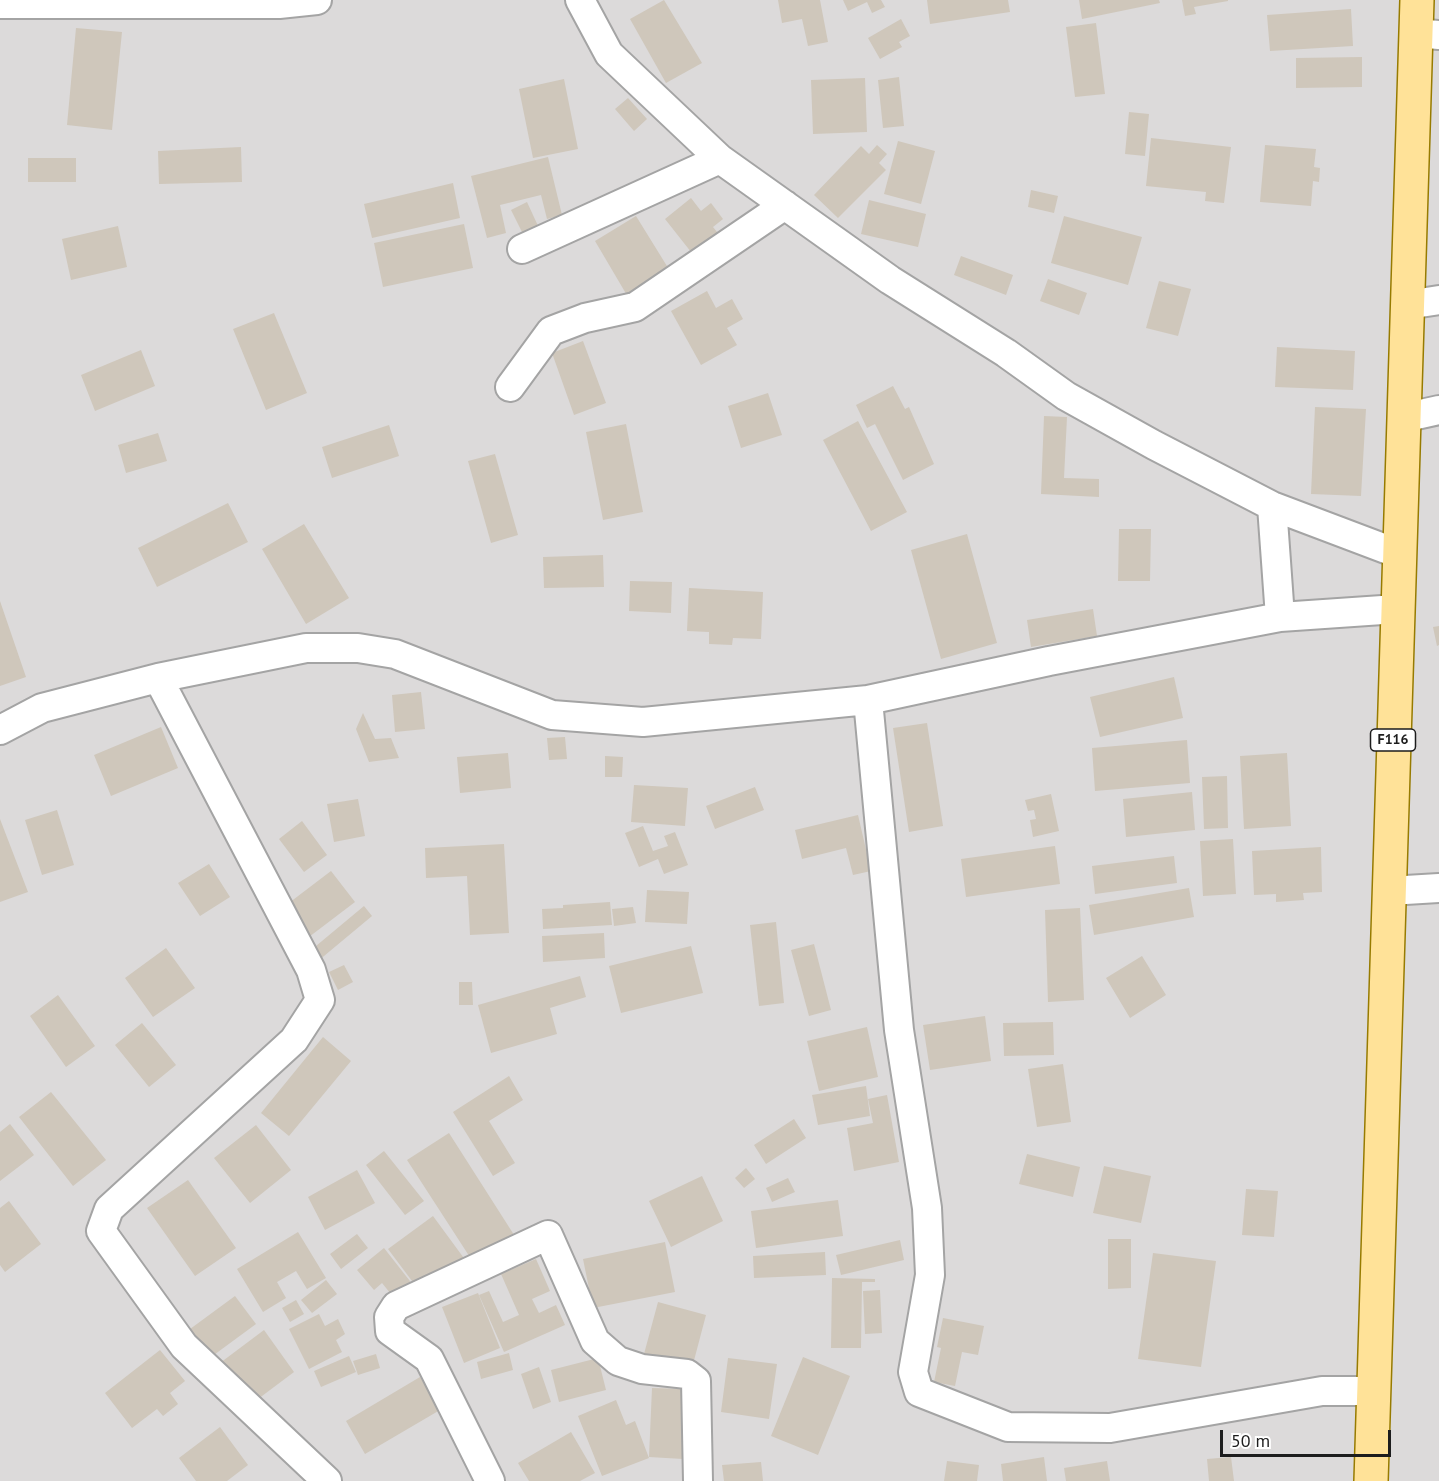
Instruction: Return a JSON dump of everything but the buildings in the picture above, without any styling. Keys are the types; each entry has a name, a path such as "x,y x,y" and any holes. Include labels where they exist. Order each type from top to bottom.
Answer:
{"main road":[{"name":"F116","path":"1371,1481 1407,305 1427,34 1417,0"}],"street":[{"path":"0,4 267,4 317,0"},
{"path":"580,0 609,54 720,159 890,280 1006,353 1066,396 1272,506 1399,554"},
{"path":"522,249 720,159"},
{"path":"510,387 551,331 585,318 635,307 785,205"},
{"path":"1407,305 1439,300"},
{"path":"1403,418 1439,410"},
{"path":"1272,506 1280,617"},
{"path":"0,730 42,708 158,678 306,648 358,648 395,654 552,715 642,722 868,700 1049,661 1280,617 1397,609"},
{"path":"158,678 311,970 320,1000 294,1040 109,1209 101,1231 184,1346 327,1481"},
{"path":"868,700 899,1030 927,1208 930,1275 913,1372 919,1392 1008,1426 1110,1428 1322,1391 1373,1392"},
{"path":"1389,891 1439,888"},
{"path":"490,1481 429,1359 390,1331 389,1317 396,1306 548,1235 595,1341 618,1361 642,1369 687,1374 696,1381 698,1481"}],"shaded area":[{"path":"0,0 1439,0 1439,1481 0,1481"}]}
